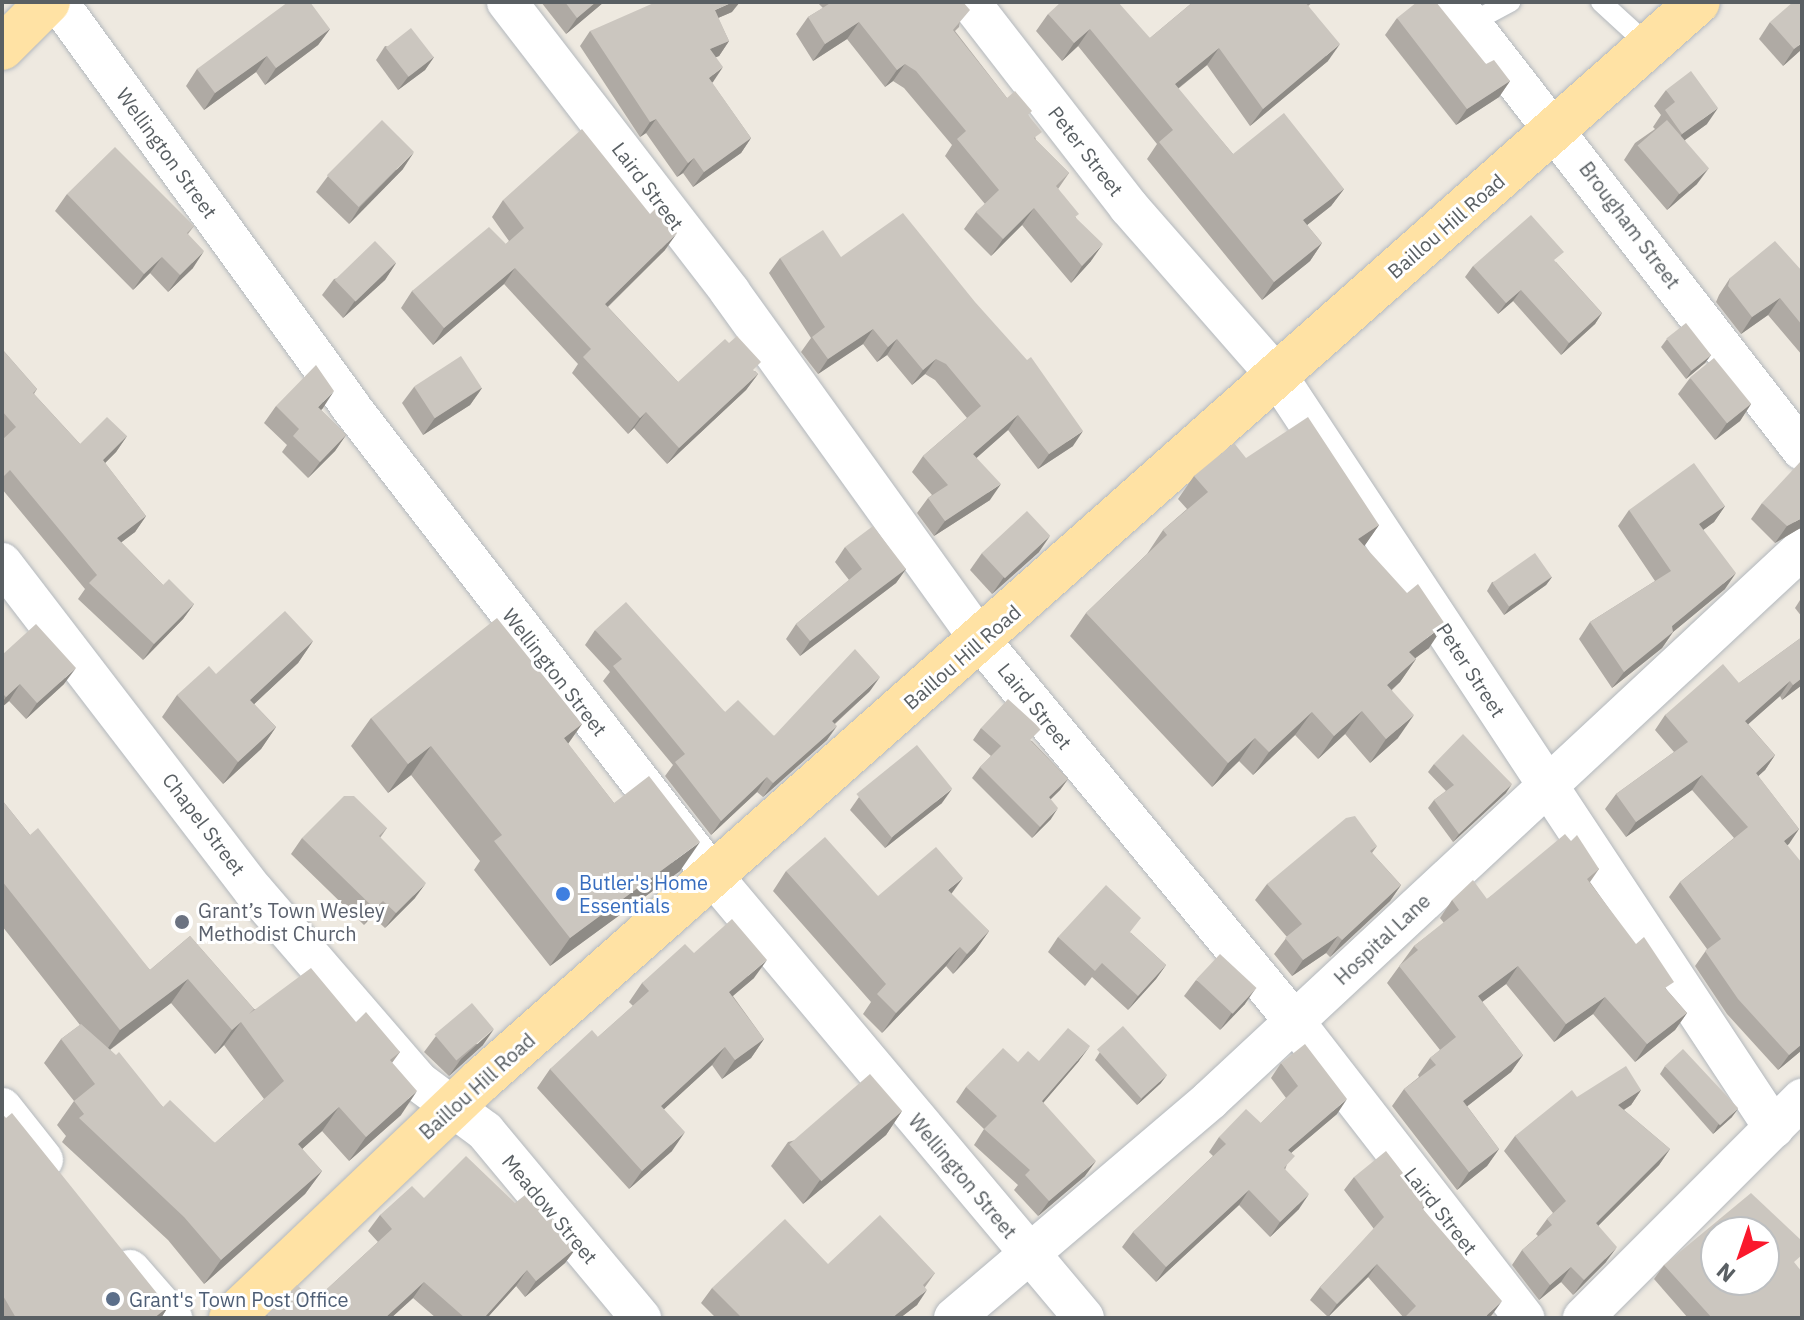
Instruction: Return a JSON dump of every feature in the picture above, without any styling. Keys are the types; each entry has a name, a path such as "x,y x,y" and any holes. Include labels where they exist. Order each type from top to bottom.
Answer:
{"main road":[{"path":"2,48 48,2"},
{"name":"Baillou Hill Road","path":"231,1318 452,1107 1698,2"}],"street":[{"name":"Wellington Street","path":"58,2 350,406 713,876 1084,1318"},
{"name":"Laird Street","path":"507,2 730,292 981,641 1294,1021 1524,1318"},
{"name":"Peter Street","path":"970,2 1129,207 1278,377 1774,1128"},
{"name":"Brougham Street","path":"1461,13 1557,130 1802,450"},
{"name":"Hospital Lane","path":"954,1318 1031,1257 1294,1021 1802,549"},
{"name":"Chapel Street","path":"2,563 254,891 419,1082 452,1107"},
{"path":"1583,1318 1802,1099"},
{"name":"Meadow Street","path":"452,1107 485,1131 641,1318"},
{"path":"2,1108 69,1193"},
{"path":"107,1242 172,1318"}],"lane":[{"path":"1461,13 1510,2"},
{"path":"1601,2 1649,46"}],"building":[{"path":"288,2 310,2 330,29 276,68 267,56 215,93 197,69"},
{"path":"565,2 596,2 577,18"},
{"path":"656,2 733,2 715,10 729,41 710,49 723,67 709,78 751,138 704,172 694,158 688,163 656,119 650,122 590,31"},
{"path":"832,2 963,2 970,10 953,30 1007,98 1015,91 1032,111 1028,115 1042,132 1034,138 1069,173 1056,186 1079,214 1075,217 1103,244 1082,266 1034,208 1003,239 976,212 999,190 957,139 966,131 916,71 905,64 897,70 859,22 825,44 808,17"},
{"path":"1061,2 1118,2 1150,38 1193,2 1305,2 1340,44 1263,109 1219,48 1175,84 1233,154 1284,113 1344,189 1303,220 1322,243 1274,282 1159,142 1173,130 1090,29 1074,43 1048,14"},
{"path":"1417,2 1436,2 1486,64 1494,60 1510,81 1467,109 1397,18"},
{"path":"1793,2 1802,2 1802,43 1794,49 1770,22"},
{"path":"411,28 434,57 409,77 386,48"},
{"path":"1691,71 1718,108 1682,134 1665,110 1675,102 1666,90"},
{"path":"382,120 414,152 359,207 327,175"},
{"path":"1667,120 1709,168 1680,194 1638,146"},
{"path":"582,129 650,214 655,209 677,233 605,304 678,382 725,339 729,343 737,336 761,362 753,370 758,374 679,448 646,412 640,418 583,357 591,349 515,268 444,328 412,291 489,227 506,244 524,228 503,200"},
{"path":"115,147 194,226 187,233 204,251 180,275 162,257 144,274 67,194"},
{"path":"903,213 975,302 1027,360 1031,357 1083,431 1049,454 1018,415 973,454 1001,484 945,521 928,498 948,485 923,456 981,406 946,364 936,359 923,370 897,339 888,347 873,329 828,359 812,337 825,327 780,258 823,230 841,257"},
{"path":"1531,215 1564,252 1554,260 1602,313 1569,343 1521,290 1506,303 1473,266"},
{"path":"375,241 396,263 356,301 335,280"},
{"path":"1775,241 1802,271 1802,325 1780,298 1752,317 1728,286 1730,278"},
{"path":"1686,323 1711,355 1692,371 1666,338"},
{"path":"2,349 37,389 33,393 80,444 107,417 127,436 103,460 146,516 117,538 163,585 169,579 194,604 154,644 89,583 97,575 10,470 2,478 2,440 16,427 2,411"},
{"path":"461,356 482,388 435,418 414,386"},
{"path":"1714,358 1751,404 1727,423 1690,378"},
{"path":"316,365 334,391 318,407 346,435 320,462 293,436 299,429 276,406"},
{"path":"1308,417 1379,525 1358,539 1407,593 1418,584 1445,624 1409,652 1416,659 1387,685 1414,715 1386,739 1362,711 1334,736 1312,712 1269,752 1255,738 1228,763 1086,613 1167,535 1163,530 1208,492 1194,476 1234,443 1246,458"},
{"path":"1801,461 1802,518 1787,526 1762,503"},
{"path":"1694,463 1725,506 1699,524 1736,573 1672,626 1673,632 1624,672 1590,622 1671,571 1629,510"},
{"path":"1027,511 1050,536 1005,578 982,553"},
{"path":"873,526 906,569 810,641 796,624 862,569 845,547"},
{"path":"1535,553 1552,577 1509,607 1492,583"},
{"path":"626,602 725,712 738,700 774,736 855,649 880,677 832,721 837,726 773,783 767,777 721,821 675,762 685,754 613,666 622,659 595,630"},
{"path":"285,611 313,641 250,700 276,727 238,762 177,695 209,666 216,674"},
{"path":"497,618 582,724 564,738 614,803 649,776 700,842 570,938 494,841 502,835 431,746 408,764 371,718"},
{"path":"36,624 76,668 37,703 20,684 6,697 2,693 2,655"},
{"path":"1802,637 1802,678 1793,685 1790,681 1745,721 1775,755 1756,773 1799,829 1784,841 1802,863 1802,1044 1789,1055 1738,999 1705,951 1721,939 1680,882 1748,827 1702,775 1636,822 1616,794 1688,742 1665,715 1723,664 1739,683"},
{"path":"1008,699 1041,729 1030,740 1068,779 1049,797 1058,808 1040,827 980,767 1001,746 981,728"},
{"path":"1463,734 1512,784 1459,834 1434,800 1454,785 1434,764"},
{"path":"917,745 952,789 892,838 856,794"},
{"path":"344,796 354,796 387,828 379,836 426,883 396,913 383,901 375,909 302,838"},
{"path":"2,800 30,835 38,828 150,970 190,936 254,1009 249,1014 311,968 356,1022 366,1012 400,1052 390,1060 417,1091 366,1137 339,1107 298,1144 322,1171 221,1260 184,1217 79,1118 84,1114 74,1101 95,1084 61,1039 81,1024 116,1055 119,1052 163,1107 170,1100 215,1143 284,1081 241,1022 232,1030 188,979 120,1030 2,881"},
{"path":"1355,816 1377,846 1370,851 1401,885 1342,940 1338,936 1303,960 1285,938 1302,924 1267,884 1346,818"},
{"path":"1565,834 1571,841 1577,835 1599,869 1587,879 1636,944 1644,937 1674,982 1665,988 1687,1013 1647,1044 1605,997 1566,1024 1518,966 1478,996 1523,1055 1463,1101 1499,1149 1469,1172 1404,1089 1436,1065 1430,1058 1456,1037 1399,966 1418,950 1414,946 1459,910 1452,900 1473,880 1487,899"},
{"path":"825,837 878,896 936,847 963,878 948,890 989,931 967,954 960,947 896,1013 877,994 886,984 786,871"},
{"path":"1106,885 1141,918 1130,932 1166,965 1138,996 1102,963 1095,971 1058,937"},
{"path":"732,919 767,960 729,992 764,1039 735,1060 725,1047 661,1106 685,1132 642,1171 550,1069 592,1030 598,1037 649,991 642,983 685,944 694,953"},
{"path":"1220,954 1257,988 1233,1014 1196,980"},
{"path":"472,1003 494,1029 456,1061 434,1034"},
{"path":"1123,1026 1167,1075 1141,1098 1097,1049"},
{"path":"1068,1028 1090,1046 1042,1101 1096,1161 1049,1201 1025,1175 1030,1170 984,1129 997,1116 966,1087 1003,1048 1018,1062 1028,1051 1039,1061"},
{"path":"1305,1044 1347,1099 1288,1150 1295,1156 1284,1168 1309,1194 1280,1222 1249,1190 1166,1267 1133,1232 1226,1144 1219,1137 1246,1109 1261,1123 1298,1086 1281,1063"},
{"path":"1683,1049 1738,1108 1720,1125 1665,1066"},
{"path":"1626,1066 1641,1090 1618,1105 1670,1149 1596,1223 1617,1247 1584,1280 1571,1267 1550,1285 1522,1250 1552,1225 1547,1219 1566,1201 1515,1136 1572,1090 1577,1097"},
{"path":"870,1074 902,1111 821,1181 789,1144"},
{"path":"12,1113 168,1307 154,1318 16,1318 2,1294 2,1114 6,1118"},
{"path":"1386,1151 1427,1204 1422,1208 1502,1301 1484,1318 1404,1318 1416,1306 1377,1264 1337,1304 1320,1287 1384,1217 1354,1177"},
{"path":"466,1156 515,1203 530,1191 577,1247 536,1281 527,1270 484,1318 465,1318 424,1282 385,1318 270,1318 267,1315 297,1285 314,1301 392,1229 380,1215 412,1186 424,1198"},
{"path":"1751,1193 1775,1216 1723,1216"},
{"path":"880,1215 935,1273 923,1285 927,1290 892,1318 738,1318 740,1316 712,1288 785,1219 828,1264"},
{"path":"1780,1220 1802,1241 1802,1255 1794,1262 1802,1272 1802,1318 1712,1318 1664,1265 1700,1235 1700,1296 1780,1296"}],"place":[{"name":"Butler's Home Essentials","path":"563,894"},
{"name":"Grant’s Town Wesley Methodist Church","path":"182,922"},
{"name":"Grant's Town Post Office","path":"113,1299"}]}
